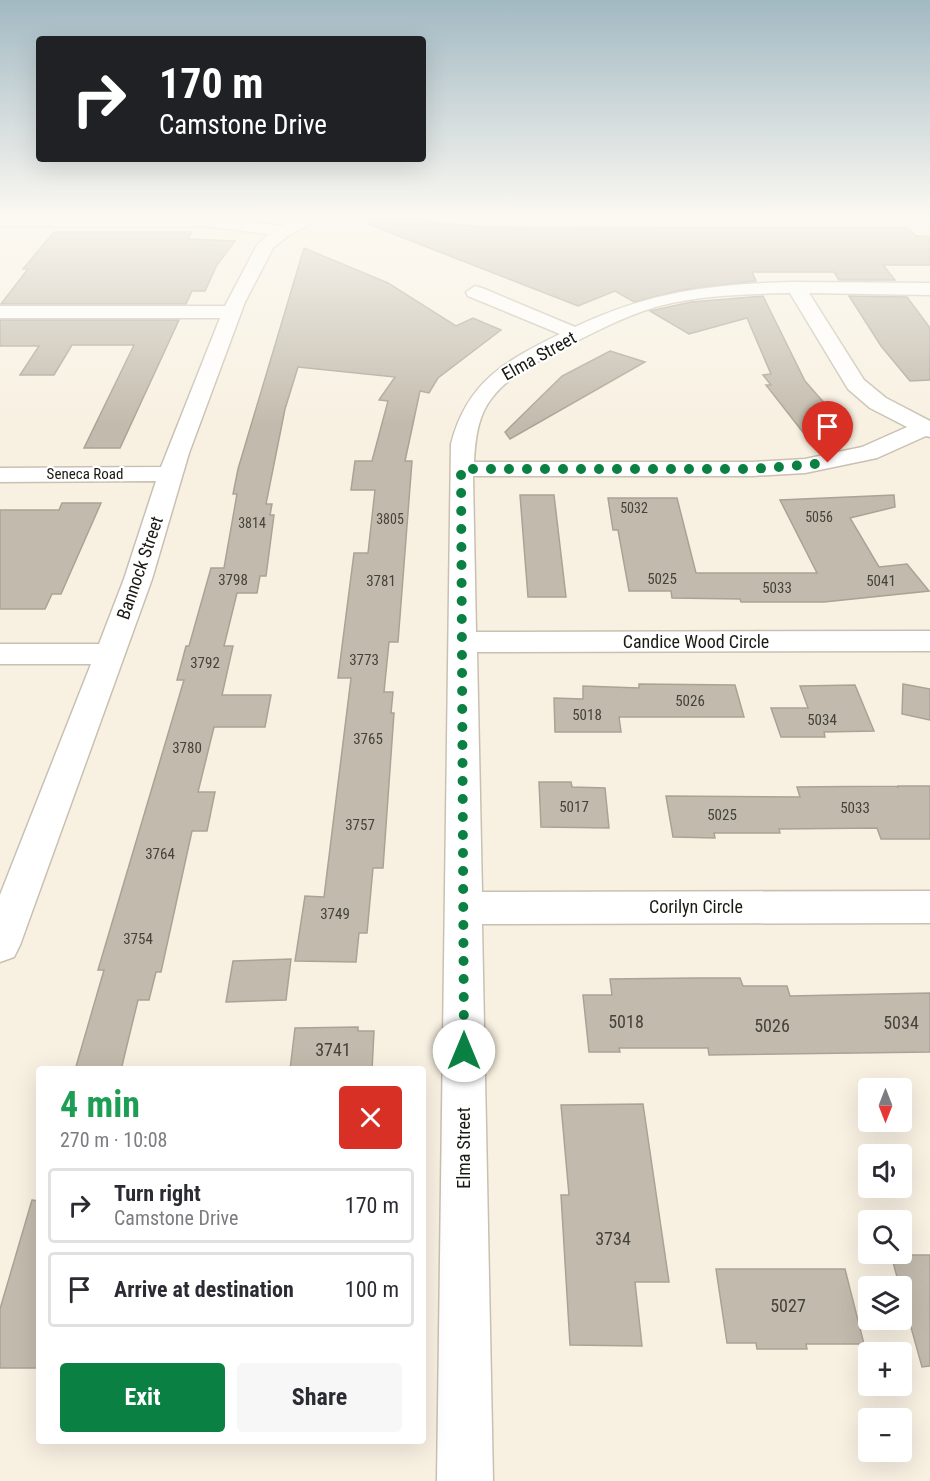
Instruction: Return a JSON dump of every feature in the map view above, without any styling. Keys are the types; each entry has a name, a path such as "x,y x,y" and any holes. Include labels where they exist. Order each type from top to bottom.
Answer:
{"street":[{"name":"Bannock Street","path":"0,945 144,561 170,474 231,312 243,287"},
{"path":"797,289 856,384 878,403 927,429"},
{"name":"Elma Street","path":"465,1481 461,469 465,429 473,409 487,388 518,363 624,312 677,297 731,290 930,289"},
{"path":"475,292 576,334"},
{"path":"0,312 231,312"},
{"path":"461,469 753,469 805,466 869,453 927,429"},
{"name":"Seneca Road","path":"0,474 170,474"},
{"name":"Candice Wood Circle","path":"462,642 930,641"},
{"path":"0,654 109,654"},
{"name":"Corilyn Circle","path":"463,908 930,907"}],"building":[{"path":"14,287 207,287 205,291 192,291 186,304 1,304"},
{"path":"292,287 395,287 456,326 473,318 501,330 438,378 429,393 420,391 405,461 412,461 398,642 389,642 384,692 393,692 391,713 394,713 383,868 373,868 367,933 359,933 356,962 295,961 305,896 324,897 351,678 338,678 354,553 368,553 375,490 351,490 355,461 372,461 388,401 379,400 395,377 298,367 285,409 266,504 272,504 270,515 274,515 266,576 260,576 257,593 237,593 224,646 233,646 222,695 271,695 265,727 214,727 198,792 215,792 207,831 192,831 161,972 156,972 149,1000 138,1000 122,1066 76,1066 104,970 98,970 184,680 177,680 186,646 189,646 211,568 224,568 237,494 233,494 238,469"},
{"path":"530,287 705,287 681,290 634,302 615,291 578,306"},
{"path":"763,296 805,381 826,405 852,424 805,435 766,385 771,385 763,375 771,374 747,318 689,334 650,311 691,302"},
{"path":"849,296 907,297 930,328 930,380 910,381 881,346"},
{"path":"0,320 179,320 120,448 84,448 134,345 72,345 54,375 20,375 39,346 0,346"},
{"path":"610,351 645,362 510,439 505,432 562,376"},
{"path":"520,495 554,495 566,597 528,597"},
{"path":"894,495 895,507 850,518 879,567 907,564 929,591 824,602 741,602 740,599 672,598 671,591 629,591 618,530 613,530 608,498 677,498 696,573 817,573 780,500"},
{"path":"62,503 101,503 61,594 52,594 45,609 0,609 0,510 59,510"},
{"path":"639,684 735,685 744,717 619,717 621,732 555,732 554,698 583,699 583,686 639,688"},
{"path":"903,684 930,689 930,720 902,714"},
{"path":"855,685 874,731 824,732 825,737 781,737 771,708 808,708 800,686"},
{"path":"539,782 571,782 572,787 605,788 609,828 541,827"},
{"path":"897,786 898,788 898,786 930,786 930,839 881,839 877,828 779,829 780,833 714,833 715,838 673,837 666,796 800,797 797,787"},
{"path":"291,959 286,1000 226,1002 233,961"},
{"path":"740,978 743,986 787,986 790,996 930,993 930,1052 709,1055 708,1048 619,1048 620,1052 589,1052 583,995 612,995 610,979"},
{"path":"358,1027 358,1031 374,1031 372,1066 290,1066 295,1028"},
{"path":"643,1104 669,1282 635,1282 642,1346 570,1345 561,1195 569,1195 561,1105"},
{"path":"32,1200 36,1201 36,1368 0,1368 0,1309"},
{"path":"912,1255 930,1255 930,1366 922,1367 912,1330 912,1276 897,1276 893,1264 912,1264"},
{"path":"716,1269 845,1269 858,1320 858,1330 860,1330 863,1342 858,1342 858,1344 806,1344 807,1349 757,1349 756,1343 727,1343"}],"route":[{"path":"464,1051 461,469 753,469 828,463"}]}
